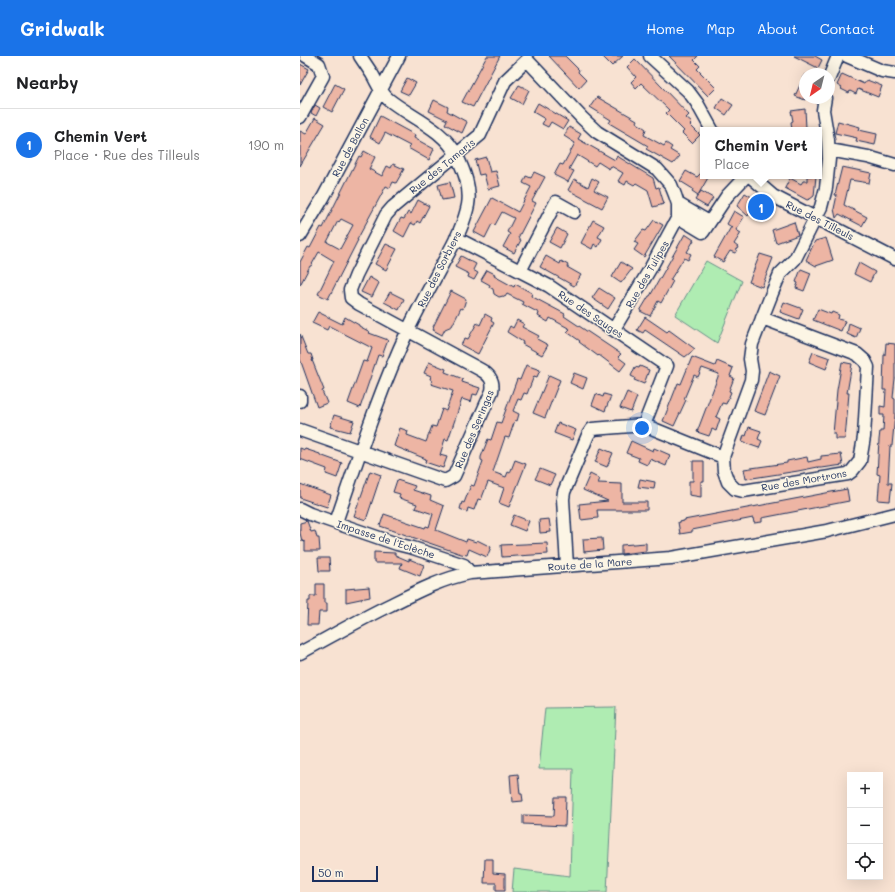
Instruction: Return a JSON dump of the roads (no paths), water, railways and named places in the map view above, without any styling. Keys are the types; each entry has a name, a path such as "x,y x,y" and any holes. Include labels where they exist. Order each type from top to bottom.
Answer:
{"street":[{"path":"300,117 323,76 319,64 306,56"},
{"name":"Rue des Sorbiers","path":"336,522 382,392 408,331 456,238 468,206 469,195 468,184 456,154 443,138 419,119 387,98 360,56"},
{"name":"Rue de Ballon","path":"300,236 323,198 399,56"},
{"path":"650,56 688,91 697,103 710,127"},
{"path":"833,68 838,56"},
{"path":"847,56 882,71 895,73"},
{"name":"Rue des Tamaris","path":"408,331 358,304 351,298 350,290 386,215 393,207 456,154 480,136 505,81 527,60 597,132 657,169 671,185 678,204"},
{"name":"Rue des Mortrons","path":"762,318 858,354 865,361 868,367 868,374 864,437 860,461 848,474 743,491 735,489 728,482 724,471 723,457 751,380 752,370 750,359 752,344 762,318 780,274 795,259 821,207 826,188 829,159 823,110 824,104"},
{"path":"829,150 868,157 895,165"},
{"path":"678,217 703,232 727,196 743,179"},
{"name":"Rue des Tilleuls","path":"753,179 773,196 895,259"},
{"path":"520,271 556,202 574,212"},
{"path":"678,204 709,222"},
{"name":"Rue des Tulipes","path":"614,329 650,269 678,217 678,204"},
{"name":"Rue des Sauges","path":"456,238 558,292 667,366 644,425"},
{"name":"Rue des Seringas","path":"360,452 445,481 454,476 490,395 493,386 485,372 408,331"},
{"path":"300,396 300,401"},
{"path":"568,566 563,499 564,492 588,435 592,429 644,425 723,457"},
{"path":"300,430 360,452"},
{"name":"Impasse de l'Eclèche","path":"300,509 310,514 397,544 464,565 470,573"},
{"name":"Route de la Mare","path":"300,653 351,624 416,592 444,580 470,573 671,558 827,531 895,514"}],"place":[{"name":"Chemin Vert","path":"761,207"}]}
